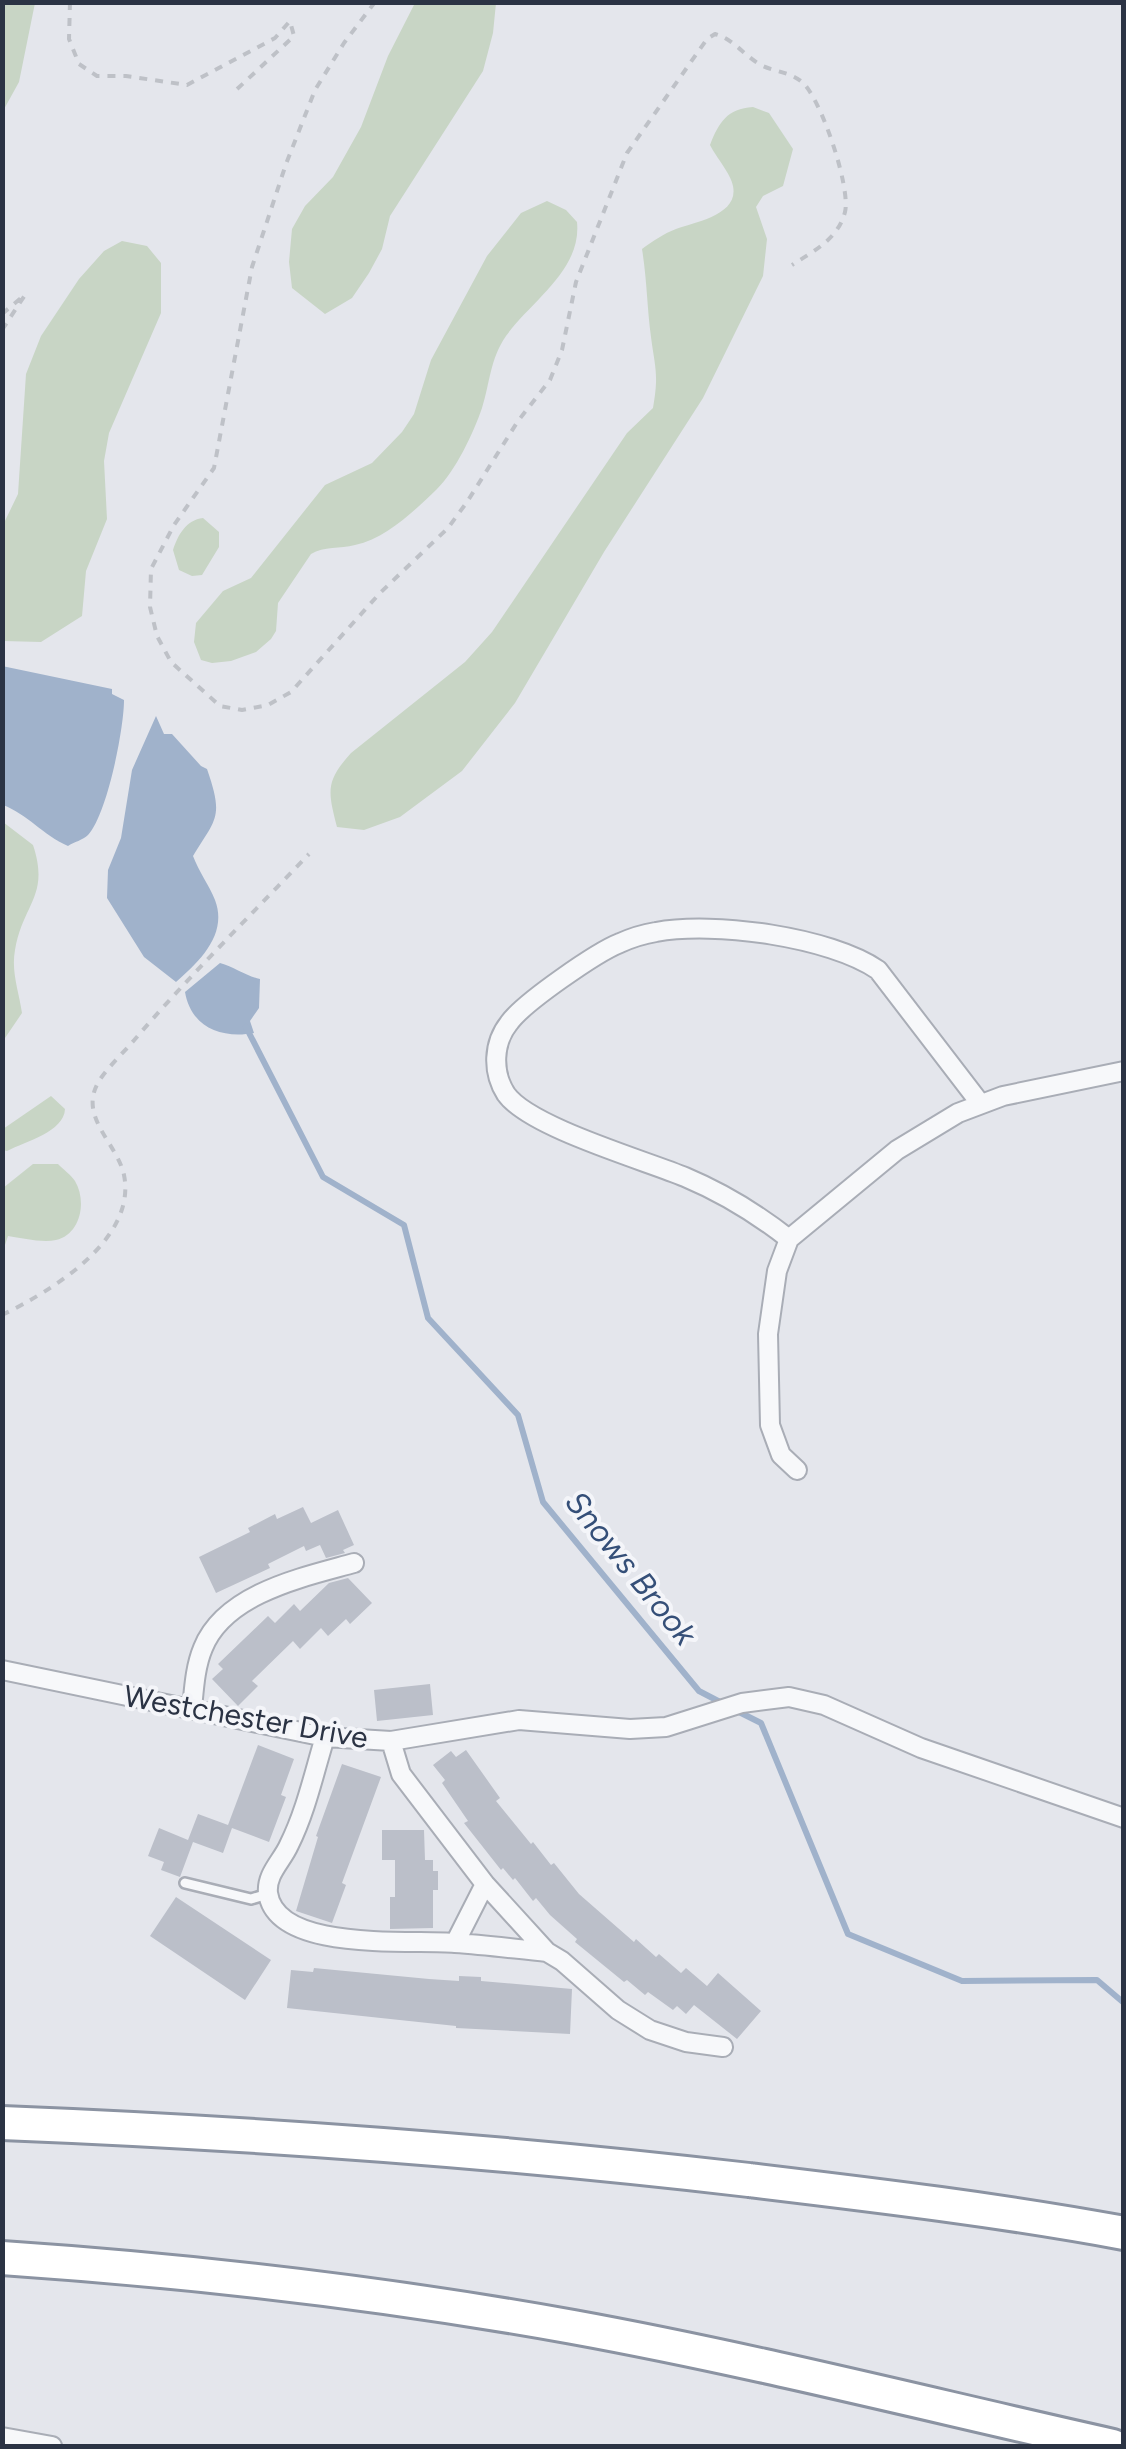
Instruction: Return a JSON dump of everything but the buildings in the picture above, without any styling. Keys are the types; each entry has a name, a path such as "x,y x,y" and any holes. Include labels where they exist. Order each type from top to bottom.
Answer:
{"highway":[{"path":"2,2124 317,2140 640,2167 868,2194 1124,2233"},
{"path":"2,2258 145,2268 440,2304 704,2354 1113,2446"}],"street":[{"path":"789,1239 739,1202 552,1124 515,1104 496,1069 500,1039 510,1021 603,952 638,937 706,929 790,938 836,948 878,970 980,1104"},
{"path":"797,1470 781,1454 770,1425 768,1334 777,1271 789,1239 897,1150 958,1113 980,1104 1124,1071"},
{"path":"192,1709 203,1646 225,1616 240,1605 301,1578 354,1563"},
{"name":"Westchester Drive","path":"2,1670 326,1736 391,1742 519,1720 630,1729 666,1727 775,1696 804,1698 921,1748 1124,1818"},
{"path":"326,1736 300,1820 269,1880 273,1908 284,1919 308,1932 337,1938 455,1942 547,1952"},
{"path":"391,1742 402,1774 485,1884 547,1952 562,1960 618,2010 650,2030 686,2042 722,2047"},
{"path":"455,1942 485,1884"},
{"path":"2,2436 52,2446"}],"lane":[{"path":"184,1883 251,1899 268,1894"}],"path":[{"path":"70,2 69,39 79,64 97,76 187,85 275,38 290,20 294,36 235,91"},
{"path":"375,2 315,90 252,268 214,468 174,525 151,569 150,607 157,636 171,662 220,706 242,710 268,705 290,692 380,593 448,528 518,421 550,380 562,350 576,282 627,153 707,39 715,34 727,38 764,67 799,79 812,93 824,118 846,208 826,244 792,264"},
{"path":"2,314 25,294 2,330"},
{"path":"2,1315 46,1292 84,1263 121,1214 126,1196 123,1170 94,1119 93,1100 99,1079 163,1006 309,854"}],"green space":[{"path":"3,2 35,3 19,82 3,111"},
{"path":"415,3 496,3 483,71 390,216 382,249 369,273 352,298 325,314 292,288 292,229 305,206 333,177 361,127 388,56"},
{"path":"753,107 769,113 793,149 783,186 763,196 756,207 767,239 763,276 703,398 604,552 515,703 462,771 400,817 364,830 337,827 331,787 343,763 465,662 492,632 627,433 653,408 656,371 642,249 671,231 714,216 729,204 732,181 710,145 725,118"},
{"path":"547,201 566,210 577,222 572,255 553,284 506,336 493,362 474,429 444,481 389,530 355,545 311,554 278,603 276,631 256,652 231,661 201,660 194,642 196,623 223,591 251,578 325,485 372,463 402,432 414,414 431,360 487,256 521,213"},
{"path":"122,241 147,246 161,263 161,313 109,433 104,461 107,519 86,571 82,616 41,642 3,641 3,525 18,494 26,374 41,336 79,279 104,251"},
{"path":"203,518 219,532 219,547 202,575 192,576 179,570 173,550 184,529"},
{"path":"3,822 33,845 38,876 14,958 22,1013 3,1041"},
{"path":"51,1096 65,1109 58,1124 3,1150 3,1129"},
{"path":"33,1164 58,1164 75,1181 81,1198 79,1216 64,1237 45,1241 8,1236 3,1251 3,1188"}],"water":[{"path":"2,666 112,689 112,694 124,700 118,750 102,810 88,835 68,846 3,805"},
{"path":"156,716 164,734 172,734 207,769 216,808 212,825 193,856 215,900 218,924 202,956 176,982 144,957 107,898 108,870 121,838 132,770"},
{"path":"220,963 260,979 259,1008 250,1021 254,1033 230,1034 209,1028 188,1004 185,992"}],"waterway":[{"name":"Snows Brook","path":"246,1027 323,1177 404,1225 428,1318 518,1415 543,1502 699,1691 722,1703"},
{"name":"Snows Brook","path":"733,1709 761,1723 848,1934 962,1981 1097,1980 1124,2003"}]}
